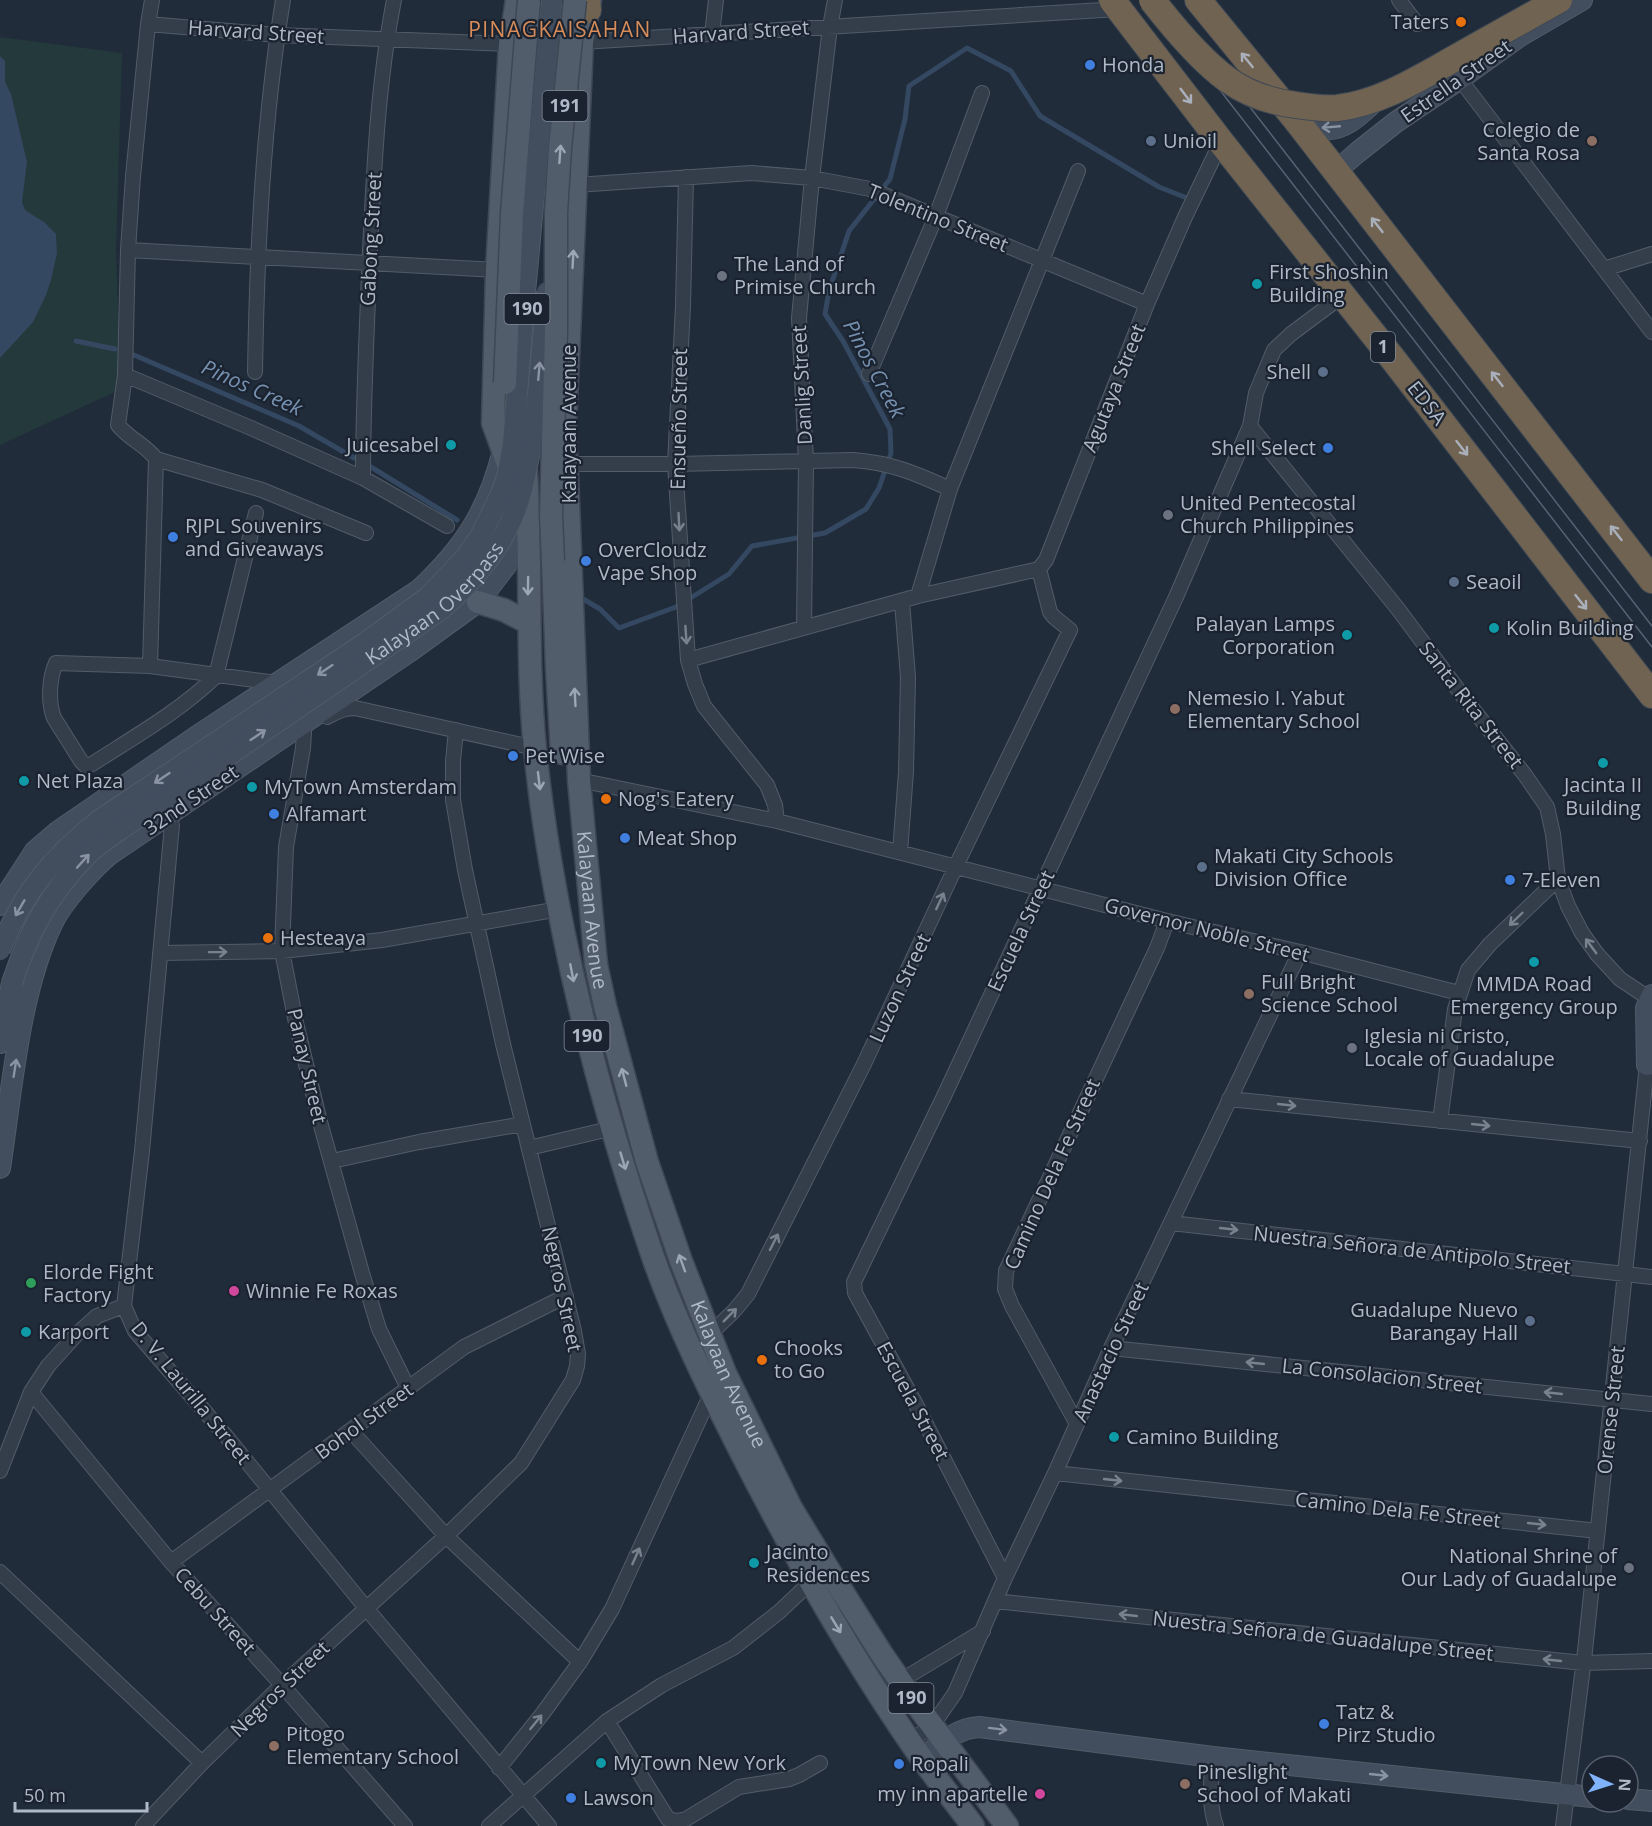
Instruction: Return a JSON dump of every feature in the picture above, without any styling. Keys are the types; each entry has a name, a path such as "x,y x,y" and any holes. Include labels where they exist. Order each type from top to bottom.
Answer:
{"highway":[{"path":"1152,0 1195,50 1219,73 1237,85 1282,104 1334,108 1366,102 1425,75 1559,0"},
{"path":"1198,0 1297,121 1652,579"},
{"name":"EDSA","path":"1115,4 1652,695"}],"main road":[{"path":"517,0 510,44 497,270 493,423 530,528"},
{"path":"0,904 35,851 86,811 419,590 440,571 468,536 497,476 503,451 512,213 529,0"},
{"name":"Kalayaan Avenue","path":"545,0 532,174 522,424 530,528 529,623 535,748 549,857 575,992 598,1082 653,1256 711,1394 772,1514 1007,1826"},
{"name":"Kalayaan Overpass","path":"0,950 8,929 34,885 73,842 98,821 365,643 428,597 449,577 481,535 504,486 513,446 552,0"},
{"name":"Estrella Street","path":"1297,121 1324,129 1339,128 1359,116 1385,92 1443,55 1541,0"},
{"name":"Estrella Street","path":"1336,171 1396,122 1520,36 1582,0"},
{"name":"Kalayaan Avenue","path":"585,2 565,425 579,780 596,964 647,1162 681,1261 725,1373 791,1508 862,1669 970,1825"},
{"name":"Kalayaan Overpass","path":"0,1043 12,983 34,927 50,899 88,854 439,611 471,582 496,549 521,497 534,429 556,213 560,148 585,2"},
{"path":"556,213 556,332 551,515 557,668 564,778 574,852 596,964"},
{"path":"530,528 566,464"},
{"name":"32nd Street","path":"0,1168 20,1035 36,966 54,919 72,895 109,855 418,646 478,602 505,567 530,528"},
{"path":"478,602 504,610 529,623"},
{"path":"86,811 109,855"},
{"name":"Orense Street","path":"1650,1065 1646,1008 1651,997"},
{"path":"916,1750 938,1734 979,1727 1213,1757 1580,1796"}],"street":[{"path":"153,0 148,24 133,176 128,250 125,375 118,425 156,459 262,490 366,533"},
{"path":"255,372 257,257 277,35 283,0"},
{"name":"Gabong Street","path":"363,478 364,365 374,171 387,39 394,0"},
{"path":"712,34 716,0"},
{"name":"Danlig Street","path":"804,628 806,461 799,318 812,178 835,0"},
{"path":"1399,0 1417,24"},
{"name":"Harvard Street","path":"148,24 277,35 510,44 582,42 830,27 1115,4"},
{"path":"1443,55 1652,332"},
{"path":"868,374 936,216 982,93"},
{"name":"Agutaya Street","path":"1039,569 1046,560 1147,304 1185,216 1221,142"},
{"path":"918,597 950,489 1078,171"},
{"name":"Tolentino Street","path":"576,185 751,173 812,178 870,189 1147,304"},
{"name":"Ensueño Street","path":"686,177 683,306 675,464 688,660 704,706 766,784 775,805 777,821"},
{"path":"128,250 497,270"},
{"path":"1604,268 1652,254"},
{"name":"Escuela Street","path":"1005,1578 855,1293 854,1282 945,1094 1176,597 1250,426 1256,393 1274,350 1291,334 1342,296"},
{"path":"125,375 363,478 447,526"},
{"name":"Santa Rita Street","path":"1250,426 1398,609 1525,775 1547,807 1553,834 1558,879 1577,924 1597,954 1620,979 1651,997"},
{"path":"150,666 156,459"},
{"path":"566,464 853,460 880,462 895,466 950,489"},
{"path":"256,513 216,676 203,689 92,765 86,766 70,744 51,710 52,670 56,663 150,666 216,676 269,682"},
{"path":"688,660 918,597 1039,569"},
{"name":"Luzon Street","path":"710,1334 748,1294 864,1064 1070,630 1050,612 1039,569"},
{"path":"900,852 906,772 908,677 902,602"},
{"name":"Panay Street","path":"408,1388 379,1329 320,1122 298,1034 282,951 286,846 303,748 303,731 346,708 456,730"},
{"path":"456,730 535,748"},
{"name":"Negros Street","path":"144,1826 202,1763 282,1685 446,1536 521,1463 573,1380 577,1366 578,1353 566,1296 503,1044 465,870 453,800 456,730"},
{"name":"Governor Noble Street","path":"579,780 777,821 1459,993"},
{"name":"D. V. Laurilla Street","path":"171,825 142,1151 124,1306 135,1330 226,1436 366,1608 549,1826"},
{"path":"1440,1121 1455,1009 1468,970 1490,944 1558,879"},
{"path":"160,953 282,951 382,940 559,909"},
{"name":"Camino Dela Fe Street","path":"1077,1424 1012,1306 1005,1289 1006,1270 1157,948 1167,921"},
{"name":"Anastacio Street","path":"938,1734 1005,1578 1111,1348 1300,952"},
{"name":"Orense Street","path":"1563,1826 1650,1065"},
{"path":"1229,1099 1641,1141"},
{"path":"332,1161 419,1142 523,1124"},
{"path":"529,1148 613,1128"},
{"name":"Nuestra Señora de Antipolo Street","path":"1171,1223 1652,1277"},
{"name":"Bohol Street","path":"171,1562 464,1347 566,1296"},
{"path":"0,1472 31,1392 48,1366 96,1316 124,1306"},
{"name":"La Consolacion Street","path":"1111,1348 1652,1404"},
{"name":"Cebu Street","path":"31,1392 171,1562 405,1826"},
{"path":"499,1768 580,1662 612,1609 711,1394"},
{"path":"351,1431 446,1536 580,1662"},
{"name":"Camino Dela Fe Street","path":"1055,1473 1598,1531"},
{"path":"0,1572 202,1763"},
{"path":"489,1826 607,1721 662,1685 740,1643 779,1612 819,1575"},
{"name":"Nuestra Señora de Guadalupe Street","path":"995,1601 1583,1663 1652,1661"},
{"path":"900,1681 982,1631"},
{"path":"607,1721 668,1819 677,1821 686,1819 739,1787 789,1779 820,1763"},
{"path":"1213,1757 1210,1791 1211,1813 1216,1826"}],"green space":[{"path":"0,37 122,53 116,250 119,390 0,445"}],"water":[{"path":"0,56 5,61 5,82 11,94 27,162 22,202 25,210 44,222 56,234 57,253 46,295 33,322 0,358"}],"waterway":[{"name":"Pinos Creek","path":"578,596 600,609 619,628 676,607 729,574 752,546 825,533 866,509 879,488 891,453 890,429 843,341 825,314 829,291 849,231 890,179 905,119 909,86 967,48 1011,71 1040,116 1159,187 1187,198"},
{"name":"Pinos Creek","path":"76,341 115,349"},
{"name":"Pinos Creek","path":"134,355 299,426 354,458"},
{"name":"Pinos Creek","path":"371,467 457,520"}],"tram line":[{"path":"1150,0 1652,647"},
{"path":"1167,0 1652,626"}],"place":[{"name":"Taters","path":"1461,22"},
{"name":"Honda","path":"1090,65"},
{"name":"Unioil","path":"1151,141"},
{"name":"Colegio de Santa Rosa","path":"1592,141"},
{"name":"The Land of Primise Church","path":"722,276"},
{"name":"First Shoshin Building","path":"1257,284"},
{"name":"Shell","path":"1323,372"},
{"name":"Juicesabel","path":"451,445"},
{"name":"Shell Select","path":"1328,448"},
{"name":"United Pentecostal Church Philippines","path":"1168,515"},
{"name":"RJPL Souvenirs and Giveaways","path":"173,537"},
{"name":"OverCloudz Vape Shop","path":"586,561"},
{"name":"Seaoil","path":"1454,582"},
{"name":"Kolin Building","path":"1494,628"},
{"name":"Palayan Lamps Corporation","path":"1347,635"},
{"name":"Nemesio I. Yabut Elementary School","path":"1175,709"},
{"name":"Pet Wise","path":"513,756"},
{"name":"Jacinta II Building","path":"1603,763"},
{"name":"Net Plaza","path":"24,781"},
{"name":"MyTown Amsterdam","path":"252,787"},
{"name":"Nog's Eatery","path":"606,799"},
{"name":"Alfamart","path":"274,814"},
{"name":"Meat Shop","path":"625,838"},
{"name":"Makati City Schools Division Office","path":"1202,867"},
{"name":"7-Eleven","path":"1510,880"},
{"name":"Hesteaya","path":"268,938"},
{"name":"MMDA Road Emergency Group","path":"1534,962"},
{"name":"Full Bright Science School","path":"1249,994"},
{"name":"Iglesia ni Cristo, Locale of Guadalupe","path":"1352,1048"},
{"name":"Elorde Fight Factory","path":"31,1283"},
{"name":"Winnie Fe Roxas","path":"234,1291"},
{"name":"Guadalupe Nuevo Barangay Hall","path":"1530,1321"},
{"name":"Karport","path":"26,1332"},
{"name":"Chooks to Go","path":"762,1360"},
{"name":"Camino Building","path":"1114,1437"},
{"name":"Jacinto Residences","path":"754,1563"},
{"name":"National Shrine of Our Lady of Guadalupe","path":"1629,1568"},
{"name":"Tatz & Pirz Studio","path":"1324,1724"},
{"name":"Pitogo Elementary School","path":"274,1746"},
{"name":"MyTown New York","path":"601,1763"},
{"name":"Ropali","path":"899,1764"},
{"name":"Pineslight School of Makati","path":"1185,1784"},
{"name":"my inn apartelle","path":"1040,1794"},
{"name":"Lawson","path":"571,1798"}],"district":[{"name":"PINAGKAISAHAN","path":"560,30"}]}
